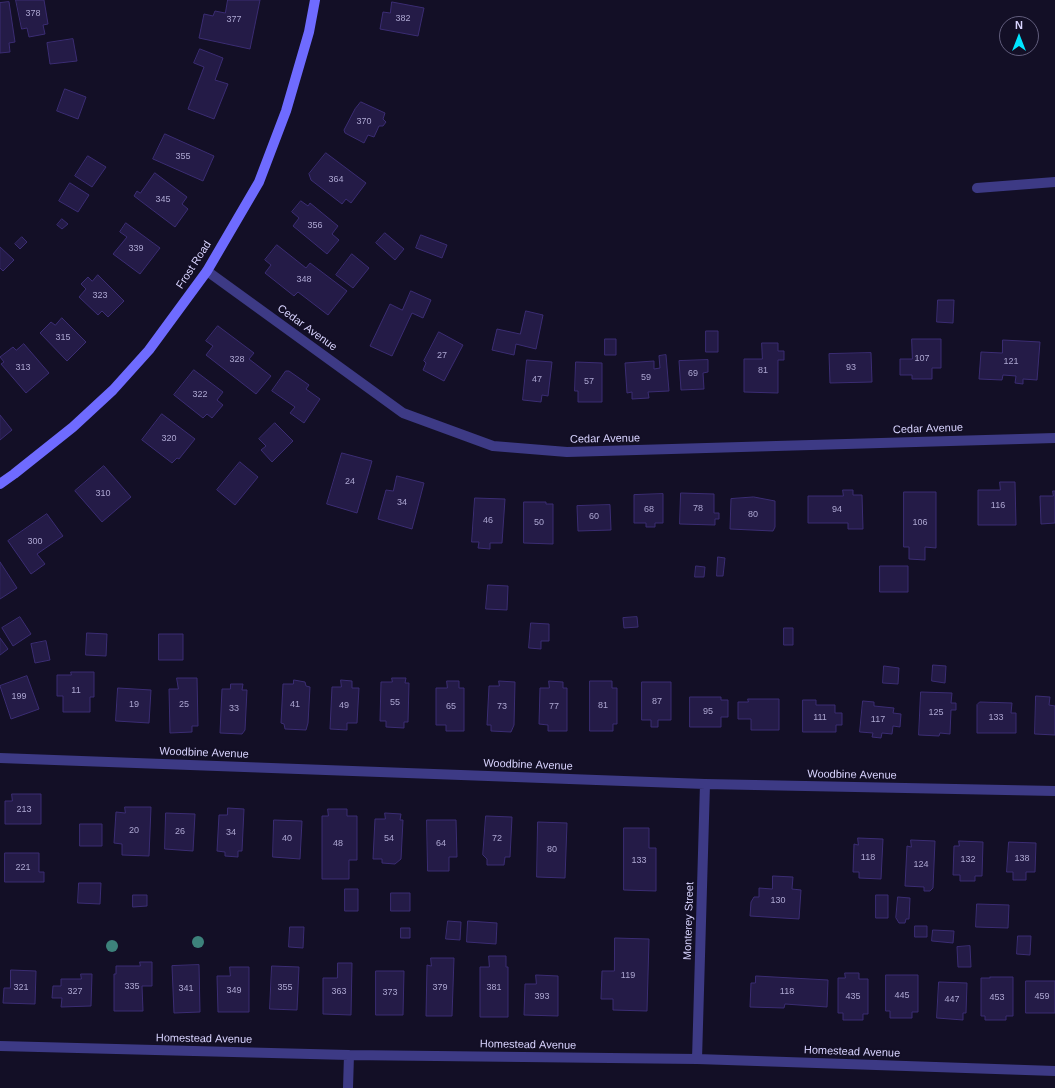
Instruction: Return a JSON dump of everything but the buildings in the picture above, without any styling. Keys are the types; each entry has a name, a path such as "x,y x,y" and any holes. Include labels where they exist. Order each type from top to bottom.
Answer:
{"main road":[{"name":"Frost Road","path":"0,484 73,427 113,390 150,350 207,271 259,182 286,111 309,32 315,0"}],"street":[{"path":"977,188 1055,182"},
{"name":"Cedar Avenue","path":"207,271 403,413 492,446 567,452 1055,438"},
{"name":"Woodbine Avenue","path":"0,758 705,784 1055,791"},
{"name":"Monterey Street","path":"697,1059 705,784"},
{"name":"Homestead Avenue","path":"0,1046 349,1055 697,1059 1055,1071"},
{"path":"348,1088 349,1055"}]}
